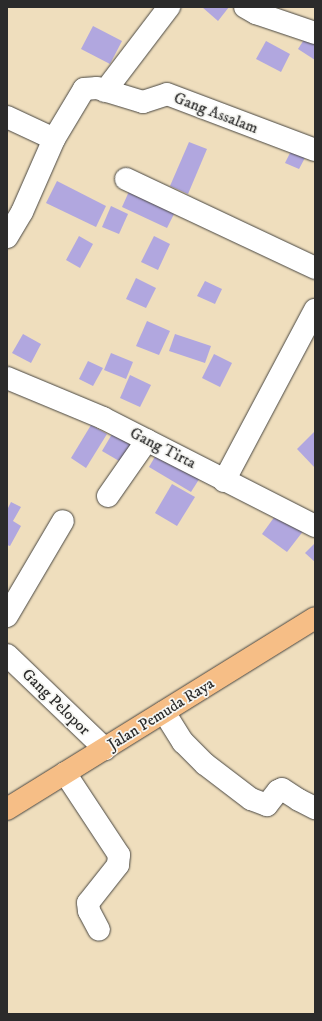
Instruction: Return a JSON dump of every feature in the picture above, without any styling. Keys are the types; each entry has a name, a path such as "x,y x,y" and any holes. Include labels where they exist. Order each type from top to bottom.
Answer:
{"main road":[{"name":"Jalan Pemuda Raya","path":"7,809 315,618"}],"street":[{"path":"105,90 169,7"},
{"path":"245,7 272,19 312,25"},
{"name":"Gang Assalam","path":"54,139 84,89 97,88 143,102 166,94 315,150"},
{"path":"7,117 54,139 22,212 7,237"},
{"path":"126,179 315,268"},
{"path":"224,481 315,310"},
{"name":"Gang Tirta","path":"7,378 103,418 224,481 315,526"},
{"path":"108,496 147,440"},
{"path":"7,616 63,521"},
{"name":"Gang Pelopor","path":"7,655 105,749"},
{"path":"164,712 184,742 205,764 251,799 267,805 278,790 282,789 315,808"},
{"path":"65,773 119,855 118,865 88,903 89,910 99,930"}],"building":[{"path":"202,7 229,7 218,21"},
{"path":"93,26 122,41 110,64 81,49"},
{"path":"309,32 315,36 315,60 298,49"},
{"path":"266,41 290,54 281,72 256,59"},
{"path":"189,142 207,149 188,194 170,186"},
{"path":"293,147 307,154 299,169 285,163"},
{"path":"57,181 106,206 96,227 46,203"},
{"path":"131,187 177,208 167,228 122,207"},
{"path":"111,206 128,214 119,234 102,227"},
{"path":"79,236 93,244 80,268 66,260"},
{"path":"154,236 170,244 158,270 141,262"},
{"path":"136,278 156,288 146,308 126,299"},
{"path":"205,281 222,289 215,304 197,296"},
{"path":"147,321 170,331 159,355 136,346"},
{"path":"23,334 41,344 31,363 12,353"},
{"path":"175,334 211,346 205,363 169,351"},
{"path":"111,353 133,362 126,379 104,370"},
{"path":"214,354 232,363 220,387 202,378"},
{"path":"88,361 103,368 93,386 79,379"},
{"path":"130,375 151,385 140,407 120,398"},
{"path":"91,425 107,434 86,468 71,458"},
{"path":"115,429 139,443 126,465 102,451"},
{"path":"315,431 315,468 297,449"},
{"path":"160,448 203,473 191,492 149,467"},
{"path":"172,484 195,497 177,526 155,513"},
{"path":"11,502 21,507 13,521 21,526 10,546 7,545 7,510"},
{"path":"278,512 304,530 287,552 262,534"},
{"path":"315,543 315,562 305,553"}]}
